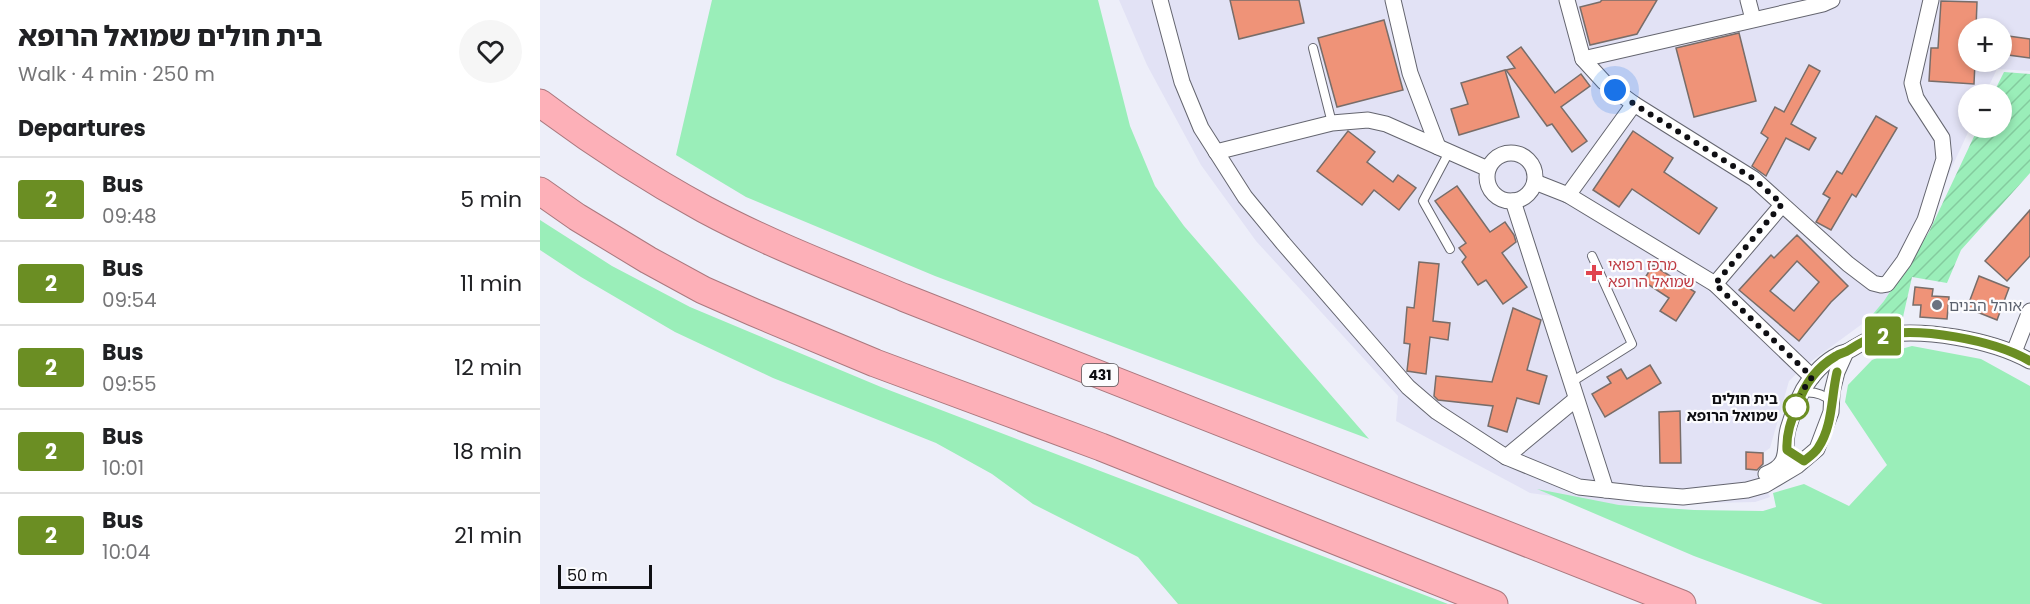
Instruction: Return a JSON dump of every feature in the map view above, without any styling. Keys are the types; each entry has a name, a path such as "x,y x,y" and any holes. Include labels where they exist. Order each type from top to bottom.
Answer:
{"highway":[{"name":"431","path":"540,103 574,129 705,210 788,249 916,302 1682,604"},
{"path":"540,191 577,217 702,290 875,363 1101,447 1494,604"}],"street":[{"path":"1160,0 1182,82 1201,128 1245,197 1408,387 1437,412 1506,457 1580,487 1683,497 1747,490 1804,461 1817,449 1831,412 1837,372 1846,352"},
{"path":"1393,0 1410,73 1443,150"},
{"path":"1567,0 1583,59 1604,82 1634,104 1754,179 1848,264 1873,283 1881,285 1887,284 1904,261 1925,220 1944,159 1942,138 1916,98 1912,83 1931,0"},
{"path":"1748,0 1752,19"},
{"path":"1583,59 1823,4 1832,0"},
{"path":"1568,195 1634,104"},
{"path":"1216,152 1332,123 1368,120 1386,124 1488,169"},
{"path":"1514,153 1529,160 1534,166 1535,182 1528,195 1513,201 1498,198 1488,185 1488,169 1498,156 1514,153"},
{"path":"1535,182 1568,195 1715,284 1812,377"},
{"path":"1513,201 1606,490"},
{"path":"1715,284 1782,204"},
{"path":"2014,352 2030,311"},
{"path":"1763,480 1782,464 1787,450 1788,430 1801,393 1812,377 1837,355 1846,352 1858,343 1879,336 1935,334 1968,339 2014,352 2030,361"},
{"path":"1506,457 1575,399"}],"lane":[{"path":"1313,48 1332,123"},
{"path":"1443,150 1423,201 1450,249"},
{"path":"1570,383 1632,344 1592,256"},
{"path":"1801,393 1822,394 1832,402"},
{"path":"1787,450 1804,461"}],"shaded area":[{"name":"מרכז רפואי שמואל הרופא","path":"1119,0 2030,0 2030,71 2012,70 2012,18 1958,18 1958,72 1996,72 1990,84 1958,84 1958,138 1965,138 1888,305 1802,368 1789,381 1770,448 1763,453 1763,464 1758,470 1770,497 1755,502 1619,505 1530,493 1396,421 1398,396 1256,241 1201,165 1147,65"}],"green space":[{"path":"712,0 1098,0 1130,126 1155,186 1184,226 1369,439 935,276 746,197 676,155"},
{"path":"2004,72 2030,74 2030,173 1961,250 1947,283 1912,277 1903,317 1862,327 1884,301 1929,232 1973,138 2012,138 2012,84 1998,84"},
{"path":"540,220 612,266 690,307 881,387 1448,604 1178,604 1138,557 1033,504 992,474 936,443 773,378 675,332 581,277 540,250"},
{"path":"1912,346 1981,359 2030,386 2030,604 1823,604 1694,556 1537,489 1619,505 1694,510 1763,511 1776,507 1773,493 1804,484 1849,506 1887,465 1845,402 1848,385 1872,360"}],"building":[{"path":"1230,0 1299,0 1304,23 1239,39"},
{"path":"1602,0 1657,0 1637,34 1590,45 1580,7"},
{"path":"1941,1 1977,2 1976,18 1958,18 1958,72 1975,72 1974,84 1929,81 1931,48 1938,48"},
{"path":"1384,20 1403,90 1337,107 1318,38"},
{"path":"1739,33 1756,101 1694,117 1676,48"},
{"path":"2012,37 2030,39 2030,58 2012,56"},
{"path":"1521,47 1555,93 1581,74 1590,86 1561,107 1587,141 1572,152 1552,124 1547,126 1506,70 1515,68 1507,57"},
{"path":"1809,65 1820,71 1791,124 1816,138 1809,150 1786,138 1766,176 1752,166 1768,138 1761,133 1775,107 1784,112"},
{"path":"1505,70 1519,117 1459,135 1451,109 1468,104 1461,83"},
{"path":"1876,116 1897,128 1856,197 1852,194 1831,230 1816,222 1830,198 1823,194 1837,171 1842,174"},
{"path":"1348,131 1375,152 1367,162 1393,182 1398,175 1416,188 1399,210 1374,190 1362,205 1317,171"},
{"path":"1633,131 1673,158 1664,172 1717,208 1699,234 1632,189 1619,207 1593,190"},
{"path":"1457,186 1490,232 1505,222 1514,235 1516,242 1502,253 1527,287 1503,304 1486,280 1478,285 1462,262 1466,257 1459,248 1466,243 1435,201"},
{"path":"2030,210 2030,256 2007,281 1985,261"},
{"path":"1797,235 1848,286 1831,302 1799,341 1739,290 1771,255 1774,258","holes":["1797,261 1819,282 1794,311 1770,291"]},
{"path":"1419,262 1439,264 1433,321 1450,323 1448,340 1430,337 1426,374 1407,371 1410,344 1404,343 1407,307 1414,308"},
{"path":"1653,265 1695,292 1676,321 1660,311 1669,298 1643,281"},
{"path":"1979,276 2009,288 1997,320 1967,308"},
{"path":"1915,287 1933,289 1932,296 1949,297 1947,319 1920,317 1921,305 1913,305"},
{"path":"1513,308 1541,320 1527,370 1547,376 1539,404 1517,398 1507,432 1488,426 1493,406 1438,400 1434,396 1436,376 1492,382"},
{"path":"1650,365 1661,383 1605,417 1592,394 1611,383 1607,377 1621,369 1627,379"},
{"path":"1680,411 1681,463 1660,463 1659,412"},
{"path":"1746,452 1763,453 1763,464 1757,470 1746,469"}],"bus line":[{"name":"2","path":"1837,372 1831,412 1820,444 1804,461 1787,450 1786,440 1801,393 1821,368 1837,355 1846,352 1858,343 1879,336 1935,334 1968,339 2014,352 2030,361"}],"place":[{"name":"מרכז רפואי שמואל הרופא","path":"1594,273"},
{"name":"אוהל הבנים","path":"1937,305"},
{"name":"בית חולים שמואל הרופא","path":"1796,407"}],"route":[{"path":"1615,90 1754,179 1782,204 1715,284 1812,377 1801,393 1796,407"}]}
